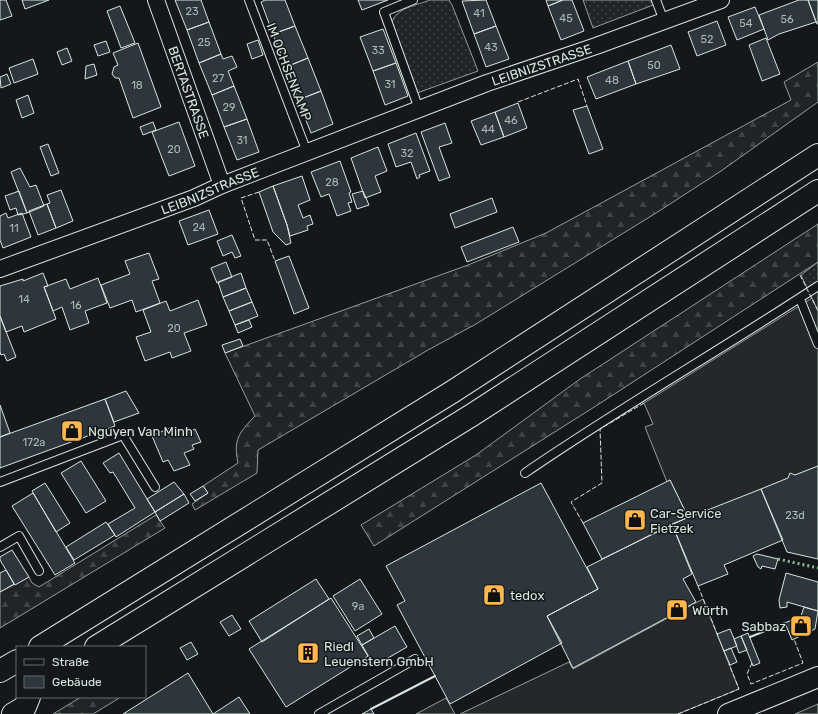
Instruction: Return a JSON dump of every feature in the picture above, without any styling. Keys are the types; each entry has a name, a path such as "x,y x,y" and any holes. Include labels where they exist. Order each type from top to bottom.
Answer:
{"highway":[{"path":"42,646 452,392 818,155"},
{"path":"98,646 472,415 818,191"},
{"path":"0,656 16,652"},
{"path":"0,671 16,662"},
{"path":"0,705 16,696"},
{"path":"13,714 25,707 29,698"}],"street":[{"name":"BERTASTRASSE","path":"156,0 222,185"},
{"name":"LEIBNIZSTRASSE","path":"0,269 194,198 222,185 487,83 664,22 721,0"},
{"path":"728,714 818,677"}],"lane":[{"name":"IM OCHSENKAMP","path":"249,0 307,152"},
{"path":"413,0 384,12 419,109"},
{"path":"656,0 664,22"},
{"path":"525,473 586,431 728,345 818,286"},
{"path":"800,299 818,344"},
{"path":"0,482 123,435 155,486"},
{"path":"0,547 19,536 39,571"},
{"path":"319,714 331,711 415,659"}],"green space":[{"path":"430,0 449,0 478,71 417,93 392,23 394,18 402,10"},
{"path":"583,0 651,0 653,5 593,28"},
{"path":"818,62 818,102 721,171 656,213 476,324 428,350 258,450 257,473 195,510 192,504 208,493 203,486 238,463 236,448 237,442 241,432 255,416 225,353 468,265 546,233 791,100 784,82"},
{"path":"818,224 818,262 599,404 374,546 361,525 476,455 580,379"},
{"path":"818,262 818,311 801,275"},
{"path":"156,515 165,528 0,628 0,592 29,577 32,583 39,587"},
{"path":"79,698 119,698 93,714 53,714"}],"shaded area":[{"path":"812,298 818,311 818,466 689,519 670,480 667,482 645,427 653,424 644,403"},
{"path":"703,599 739,689 678,714 460,714 569,662 573,669"},
{"path":"446,698 455,714 416,714"},
{"path":"818,704 818,714 795,714"}],"building":[{"path":"0,0 6,0 12,16 0,20"},
{"path":"22,0 49,0 25,9"},
{"path":"175,0 201,0 209,22 187,30"},
{"path":"265,0 285,0 295,26 273,34 261,2"},
{"path":"358,0 388,0 362,10"},
{"path":"486,0 496,26 474,34 462,1"},
{"path":"546,0 563,0 548,6"},
{"path":"563,0 572,0 584,31 561,40 548,6"},
{"path":"799,0 808,0 816,22 779,34 768,40 759,15"},
{"path":"808,0 818,0 818,24 817,24"},
{"path":"120,6 135,43 121,48 107,11"},
{"path":"755,7 764,29 737,40 728,17"},
{"path":"717,21 726,45 697,56 688,32"},
{"path":"209,22 221,54 199,63 187,30"},
{"path":"295,26 308,58 286,67 273,34"},
{"path":"496,26 509,59 486,67 474,34"},
{"path":"383,29 396,63 373,71 360,37"},
{"path":"766,38 780,74 762,81 749,45"},
{"path":"258,40 263,55 252,59 247,44"},
{"path":"106,41 110,52 98,56 94,45"},
{"path":"138,43 161,107 133,118 119,78 115,78 112,74 114,67 118,65 113,53"},
{"path":"671,45 680,69 636,84 628,61"},
{"path":"67,48 72,61 62,65 57,52"},
{"path":"221,54 223,59 232,56 237,67 228,71 234,86 212,95 199,63"},
{"path":"308,58 321,91 298,100 286,67"},
{"path":"33,59 38,74 14,83 9,68"},
{"path":"628,61 636,84 596,99 587,77"},
{"path":"396,63 408,96 385,105 373,71"},
{"path":"94,64 97,75 85,79 86,66"},
{"path":"7,74 11,84 1,88 0,77"},
{"path":"234,86 247,119 224,127 212,95"},
{"path":"321,91 333,124 311,133 298,100"},
{"path":"28,95 34,113 22,118 16,100"},
{"path":"518,103 527,128 504,137 495,112"},
{"path":"587,106 603,149 589,154 573,110"},
{"path":"495,112 504,137 481,145 471,121"},
{"path":"247,119 259,152 237,160 224,127"},
{"path":"153,122 156,130 143,135 140,127"},
{"path":"179,122 195,166 169,176 152,132"},
{"path":"445,123 452,143 439,147 450,177 439,181 421,132"},
{"path":"416,133 430,171 419,175 420,177 417,179 411,162 396,167 388,144"},
{"path":"48,144 59,173 51,176 40,147"},
{"path":"378,147 387,171 375,176 381,192 365,198 351,158"},
{"path":"340,161 351,192 349,193 352,202 348,203 351,211 337,216 329,194 321,197 311,172"},
{"path":"20,168 30,187 36,185 44,206 27,213 11,172"},
{"path":"302,176 310,200 298,205 303,218 310,215 313,224 307,226 308,230 290,236 273,186"},
{"path":"273,186 287,225 291,243 286,245 273,232 259,192"},
{"path":"61,190 73,221 56,228 47,204 50,203 47,195"},
{"path":"19,191 27,213 18,215 16,208 10,210 5,196"},
{"path":"363,191 369,205 357,209 352,194"},
{"path":"492,198 497,212 455,228 450,214"},
{"path":"47,204 56,228 38,235 29,211"},
{"path":"209,210 218,234 188,245 179,221"},
{"path":"6,213 8,218 22,213 31,237 3,248 0,240 0,216"},
{"path":"513,227 519,242 467,262 461,247"},
{"path":"232,235 241,256 235,258 232,252 223,256 217,241"},
{"path":"149,253 159,279 152,281 160,303 136,312 132,300 110,308 101,285 130,274 125,261"},
{"path":"289,256 309,308 294,314 275,261"},
{"path":"226,262 232,277 217,283 211,268"},
{"path":"43,273 48,286 44,287 56,319 24,332 22,326 6,332 0,316 0,286 23,279 23,281"},
{"path":"241,273 246,288 223,297 218,282"},
{"path":"98,278 107,303 85,311 89,323 70,330 62,307 53,311 44,287 66,279 70,289"},
{"path":"246,288 252,302 229,311 223,297"},
{"path":"198,300 207,325 184,333 191,351 172,358 170,352 145,361 136,337 151,332 143,310 166,301 170,311"},
{"path":"252,302 258,316 235,325 229,311"},
{"path":"0,316 16,357 7,361 4,354 1,355 0,352"},
{"path":"249,320 252,327 238,333 235,325"},
{"path":"240,339 243,346 225,353 222,345"},
{"path":"126,391 139,413 114,422 105,399"},
{"path":"105,399 115,426 0,468 0,437"},
{"path":"0,405 10,433 0,437"},
{"path":"172,427 175,433 185,429 187,433 195,429 201,442 192,445 194,449 184,453 190,465 174,471 168,460 163,462 152,436"},
{"path":"119,453 155,512 116,537 108,524 135,508 113,472 110,473 103,463"},
{"path":"81,461 106,501 86,513 61,473"},
{"path":"818,466 818,559 787,552 761,489 788,478 790,473 795,475"},
{"name":"Car-Service Fietzek","path":"670,480 688,517 602,559 583,523"},
{"path":"174,482 184,494 155,512 147,499"},
{"path":"45,483 70,523 56,532 32,491"},
{"name":"tedox","path":"541,483 598,589 547,616 562,643 450,704 397,605 405,601 386,566"},
{"path":"203,486 208,493 195,501 190,494"},
{"path":"761,489 783,540 724,565 728,574 698,586 672,524"},
{"path":"33,493 75,563 55,575 12,506"},
{"path":"184,494 189,503 160,521 155,512"},
{"path":"106,522 115,535 74,560 66,547"},
{"path":"672,524 692,574 683,579 696,602 573,668 547,616 598,589 587,567"},
{"path":"12,550 29,577 15,585 0,560 0,557"},
{"path":"757,554 778,559 775,569 762,566 761,569 758,567 753,556"},
{"path":"6,570 14,584 0,592 0,573"},
{"path":"786,573 818,582 818,611 787,602 787,607 780,608 779,600"},
{"path":"316,579 329,599 262,642 249,621"},
{"path":"360,579 382,614 355,631 333,596"},
{"name":"Riedl Leuenstern GmbH","path":"331,598 368,656 286,707 249,649"},
{"name":"Sabbaz","path":"804,607 818,611 815,629 792,640 785,623 801,616"},
{"path":"232,615 241,629 229,636 220,622"},
{"path":"395,626 407,647 374,666 362,645"},
{"path":"369,629 374,638 362,645 357,636"},
{"path":"730,629 737,646 724,651 717,634"},
{"path":"748,633 760,663 753,666 741,636"},
{"path":"741,636 747,650 739,653 734,639"},
{"path":"191,642 198,654 187,660 180,648"},
{"path":"731,648 737,662 730,665 724,651"},
{"path":"188,673 213,714 123,714"},
{"path":"239,697 250,714 213,714"},
{"path":"371,709 374,714 362,714"}],"hedge":[{"path":"778,559 818,568"}],"fence":[{"path":"518,102 578,79 587,106"},
{"path":"259,192 241,198 255,240 267,240 275,261"},
{"path":"800,275 818,311"},
{"path":"583,523 571,502 602,483 600,429 644,403"},
{"path":"698,586 718,636"},
{"path":"752,663 747,674 751,684 803,663 794,639"},
{"path":"678,714 739,689 729,664"}],"wall":[{"path":"750,637 785,623"},
{"path":"371,709 435,676"}],"place":[{"name":"Nguyen Van Minh","path":"72,431"},
{"name":"Car-Service Fietzek","path":"635,520"},
{"name":"tedox","path":"494,595"},
{"name":"Würth","path":"677,610"},
{"name":"Sabbaz","path":"801,626"},
{"name":"Riedl Leuenstern GmbH","path":"308,653"}]}
